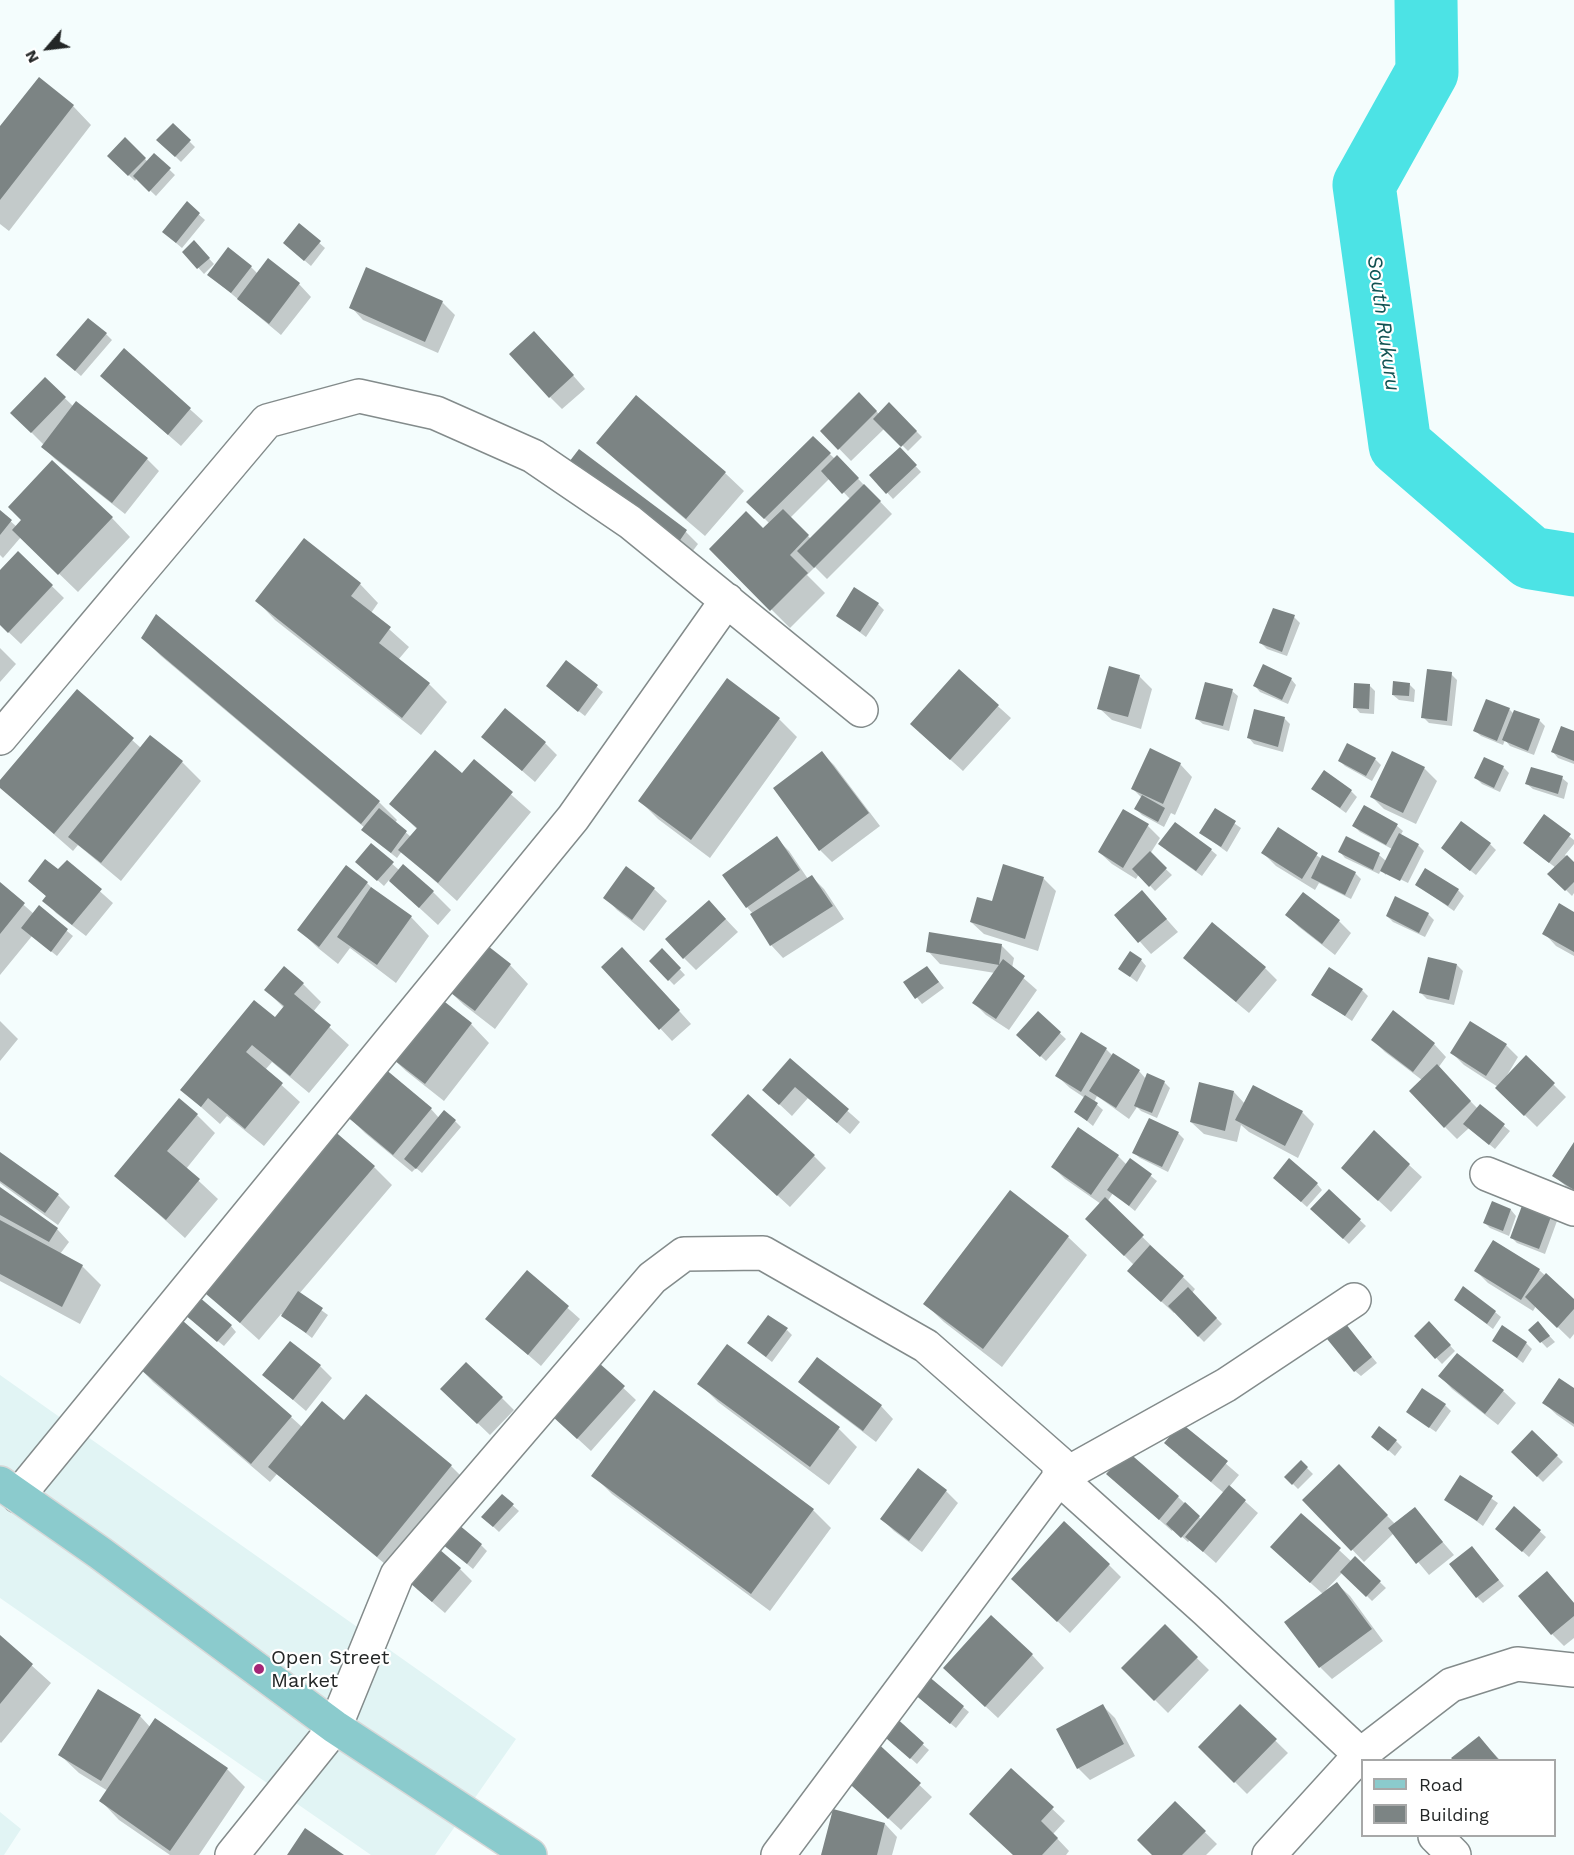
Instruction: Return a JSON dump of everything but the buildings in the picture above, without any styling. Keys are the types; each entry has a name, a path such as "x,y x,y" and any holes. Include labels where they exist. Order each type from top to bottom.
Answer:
{"main road":[{"path":"9,1490 100,1553 335,1727 530,1855"}],"street":[{"path":"0,738 267,422 359,396 436,413 533,456 630,522 861,710"},
{"path":"9,1490 573,818 727,600"},
{"path":"1487,1174 1574,1209"},
{"path":"232,1855 335,1727 397,1575 652,1278 684,1254 764,1253 926,1346 1059,1463 1059,1478 1207,1611 1363,1758 1451,1685 1518,1664 1574,1670"},
{"path":"778,1855 1059,1478 1226,1385 1354,1300"},
{"path":"1269,1855 1361,1760"},
{"path":"1436,1837 1454,1855"}],"shaded area":[{"name":"Open Street Market","path":"0,1375 516,1739 435,1855 371,1855 0,1598"},
{"path":"0,1812 21,1829 4,1855 0,1855"}],"waterway":[{"name":"South Rukuru","path":"1426,0 1427,72 1364,185 1400,445 1531,558 1574,565"}],"place":[{"name":"Open Street Market","path":"259,1669"}]}
